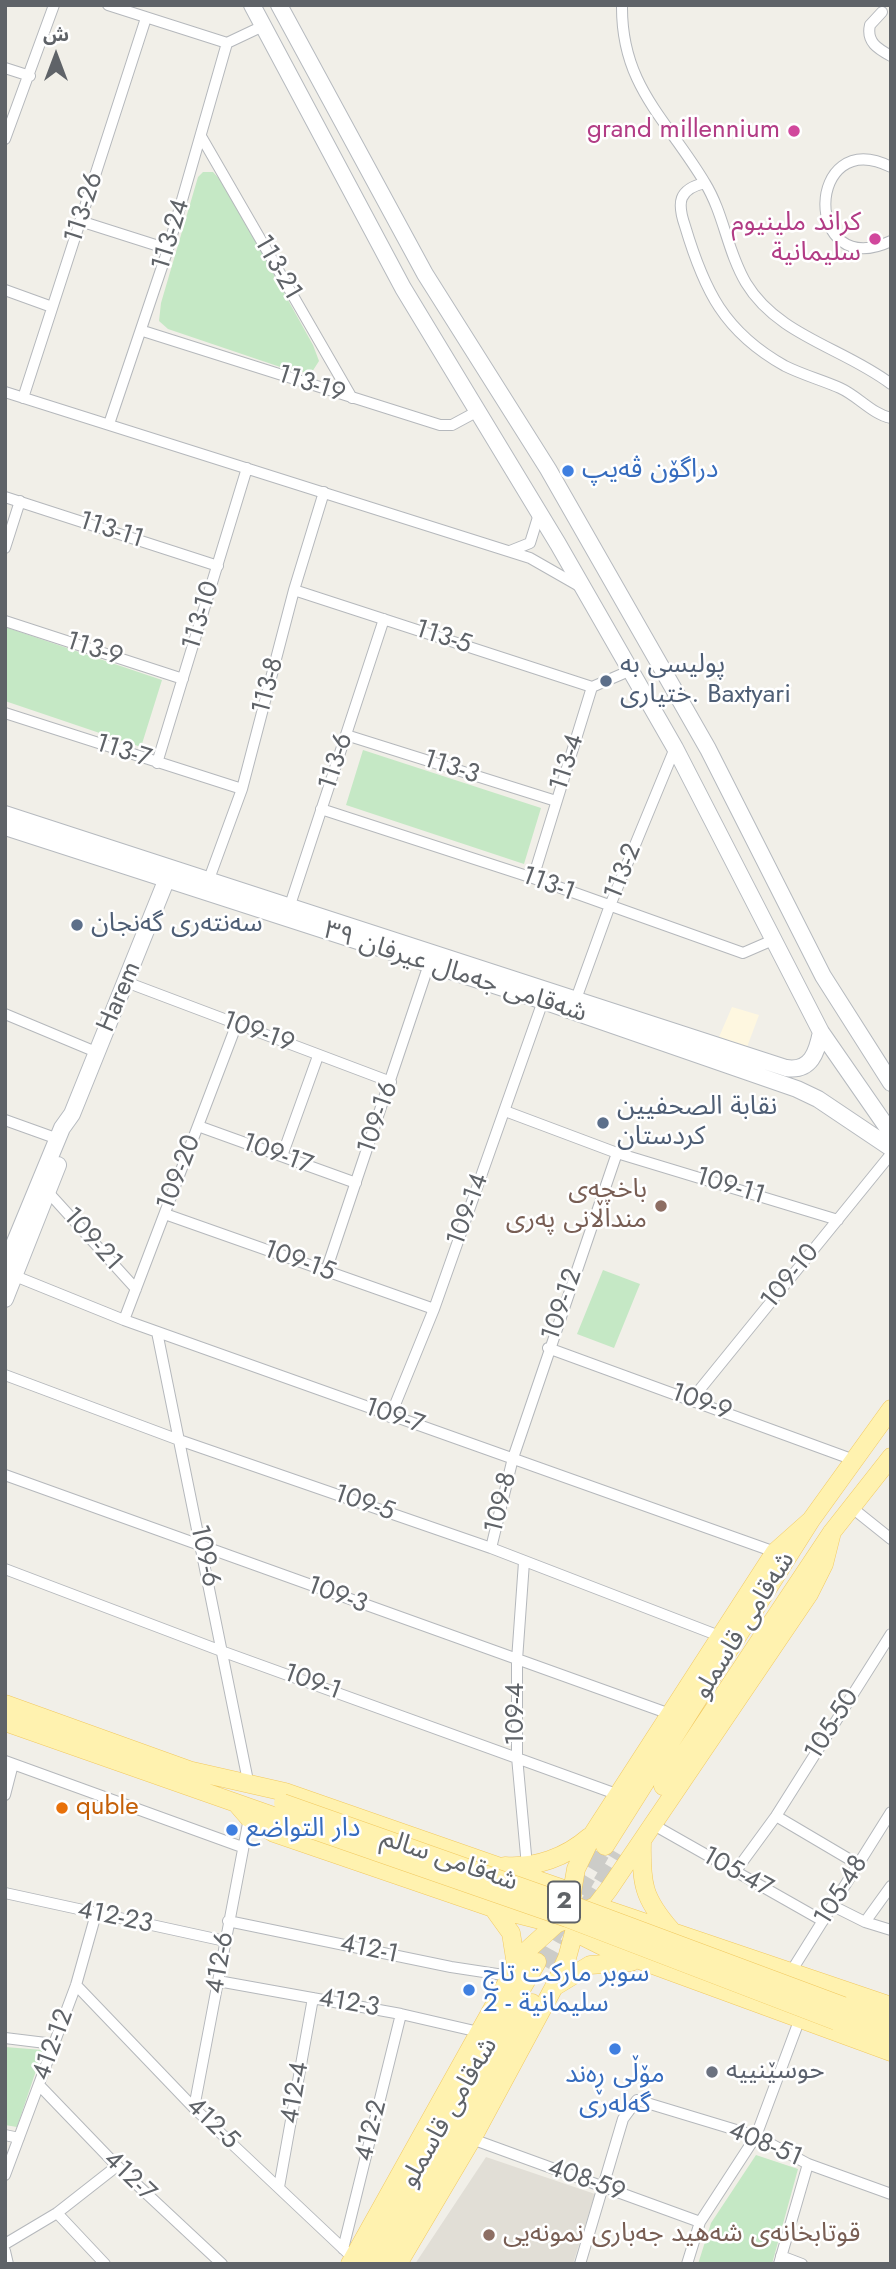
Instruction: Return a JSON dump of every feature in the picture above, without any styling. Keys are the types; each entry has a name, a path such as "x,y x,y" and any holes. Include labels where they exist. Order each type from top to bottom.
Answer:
{"main road":[{"path":"279,5 425,274 548,469 687,712 823,976 891,1083"},
{"path":"257,7 263,26 403,288 675,748 821,1032 891,1133"},
{"name":"شەقامی جەمال عیرفان ٣٩","path":"5,814 429,964 797,1089 818,1099 891,1149"},
{"name":"شەقامی جەمال عیرفان ٣٩","path":"5,827 170,873 209,879 786,1068 801,1068"},
{"name":"Harem","path":"5,1299 10,1271 58,1139 72,1114 170,873"},
{"path":"797,1089 802,1082 801,1068 816,1053 821,1032"},
{"name":"Harem","path":"10,1271 48,1192 70,1132 72,1114"},
{"name":"شەقامی قاسملو","path":"606,1844 811,1520 891,1409"},
{"name":"شەقامی قاسملو","path":"606,1844 832,1532 891,1457"},
{"path":"398,2264 472,2139 547,1973 567,1958 575,1924 572,1892 576,1869 606,1844 620,1795 775,1552 811,1520"},
{"path":"575,1924 596,1906 609,1889 809,1594 824,1563 832,1532"},
{"name":"شەقامی سالم","path":"5,1704 188,1770 281,1810 567,1918 840,2013 891,2023"},
{"name":"شەقامی سالم","path":"5,1722 236,1803 281,1810"},
{"path":"188,1770 248,1781 572,1892"},
{"path":"236,1803 249,1818 274,1833 493,1908 556,1924 575,1924 604,1947 799,2021 891,2052"},
{"path":"647,1832 641,1874 645,1894 671,1930"},
{"path":"495,1865 527,1866 606,1844"},
{"path":"576,1869 584,1884 600,1891 609,1889"},
{"path":"527,1918 537,1913 545,1902 538,1881"},
{"path":"596,1906 792,1970 891,2006"},
{"path":"493,1908 511,1934 513,1970"},
{"path":"604,1947 598,1940 597,1927 604,1916 617,1912"},
{"path":"352,2259 513,1970 534,1942 556,1924"},
{"path":"534,1942 554,1943 567,1958"},
{"path":"547,1973 581,1969 598,1963 653,1965"},
{"name":"شەقامی قاسملو","path":"352,2259 547,1973"},
{"name":"شەقامی قاسملو","path":"382,2264 547,1973"},
{"name":"شەقامی سالم","path":"840,2013 891,2040"}],"street":[{"path":"5,139 54,5"},
{"path":"107,5 131,9 146,18 227,43 263,26"},
{"path":"622,5 625,48 637,85 705,183 720,211 738,269 762,303 800,333 856,360 891,384"},
{"path":"885,12 870,25 869,37 873,44 891,56"},
{"name":"113-26","path":"23,398 146,18"},
{"name":"113-24","path":"109,424 168,249 202,138 227,43"},
{"path":"5,68 30,76"},
{"name":"113-21","path":"202,138 352,398"},
{"path":"889,246 866,248 839,239 827,221 823,200 826,187 834,174 846,165 875,160 891,167"},
{"path":"705,183 686,190 680,198 679,209 703,281 727,321 766,355 842,389 880,415 891,418"},
{"path":"80,221 168,249"},
{"path":"5,290 52,307"},
{"name":"113-19","path":"142,331 440,425 452,425 478,411"},
{"path":"5,392 510,551 530,558 579,586"},
{"name":"113-10","path":"157,763 247,468"},
{"name":"113-8","path":"209,879 242,789 294,590 324,492"},
{"name":"113-11","path":"5,496 218,566"},
{"path":"5,548 20,501"},
{"path":"510,551 530,543 539,514"},
{"name":"113-5","path":"294,590 592,687"},
{"name":"113-6","path":"290,905 384,619"},
{"name":"113-9","path":"5,621 183,679"},
{"path":"592,687 629,671"},
{"name":"113-4","path":"533,878 592,687"},
{"name":"113-7","path":"5,713 242,789"},
{"name":"113-3","path":"346,735 556,802"},
{"name":"113-2","path":"576,999 609,908 675,748"},
{"name":"113-1","path":"321,809 533,878 609,908 743,953 773,940"},
{"name":"109-16","path":"326,1271 429,964"},
{"name":"109-19","path":"127,982 236,1026 391,1082"},
{"name":"109-14","path":"390,1417 434,1309 542,1002"},
{"path":"5,1014 96,1052"},
{"name":"109-20","path":"124,1321 236,1026"},
{"path":"282,1156 318,1056"},
{"name":"109-11","path":"505,1111 617,1153 838,1220"},
{"path":"5,1120 58,1139"},
{"name":"109-17","path":"198,1126 356,1183"},
{"name":"109-12","path":"513,1458 548,1348 617,1153"},
{"name":"109-10","path":"692,1399 891,1154"},
{"name":"109-21","path":"48,1192 136,1289"},
{"name":"109-15","path":"165,1214 434,1309"},
{"name":"109-7","path":"10,1271 124,1321 775,1552"},
{"name":"109-6","path":"156,1332 224,1652 248,1781"},
{"name":"109-9","path":"548,1348 854,1460"},
{"name":"109-5","path":"5,1375 179,1440 491,1548 722,1637"},
{"name":"109-8","path":"491,1548 513,1458"},
{"name":"109-3","path":"5,1475 670,1714"},
{"path":"851,1507 891,1539"},
{"name":"109-4","path":"524,1562 517,1660 517,1757 527,1866"},
{"name":"109-1","path":"5,1569 224,1652 620,1795"},
{"name":"105-50","path":"735,1872 776,1816 891,1634"},
{"path":"5,1795 9,1762 242,1847"},
{"name":"105-48","path":"792,1970 891,1812"},
{"path":"776,1816 859,1865"},
{"name":"412-6","path":"194,2108 249,1818"},
{"name":"105-47","path":"647,1832 735,1872 823,1921"},
{"path":"865,1922 891,1886"},
{"name":"412-23","path":"5,1893 225,1941"},
{"path":"833,1906 865,1922 891,1930"},
{"name":"412-12","path":"5,2175 76,1985 96,1914"},
{"name":"412-1","path":"228,1921 451,1967 513,1970"},
{"name":"412-3","path":"218,1981 401,2014 479,2032"},
{"name":"412-5","path":"76,1985 194,2108 352,2259"},
{"name":"412-4","path":"279,2187 313,1998"},
{"name":"412-2","path":"352,2259 401,2014"},
{"path":"687,2264 700,2222 756,2136 799,2021"},
{"path":"5,2038 54,2044"},
{"name":"412-7","path":"39,2085 117,2166 222,2264"},
{"name":"408-51","path":"601,2187 623,2119 637,2100 756,2136 808,2164 891,2194"},
{"path":"5,2135 19,2138"},
{"name":"408-59","path":"472,2139 700,2222"},
{"path":"802,2264 780,2260 808,2164"},
{"path":"5,2244 57,2213 117,2166"},
{"path":"580,2264 601,2187"},
{"path":"57,2213 105,2264"},
{"path":"5,2250 8,2264"}],"shaded area":[{"path":"732,1007 759,1015 747,1047 719,1037"},
{"path":"486,2157 595,2194 573,2264 415,2264"}],"green space":[{"path":"203,172 213,172 223,183 313,345 319,361 312,372 295,372 168,329 159,321 161,303 198,177"},
{"path":"5,627 162,680 141,747 5,701"},
{"path":"363,750 541,808 524,864 346,805"},
{"path":"603,1270 640,1284 614,1348 577,1334"},
{"path":"5,2047 43,2050 17,2127 5,2125"},
{"path":"756,2155 798,2169 772,2264 698,2264 711,2223"}],"tunnel":[{"path":"537,1962 605,1846"},
{"path":"588,1906 619,1854"},
{"path":"551,1970 567,1943"}],"place":[{"name":"grand millennium","path":"794,131"},
{"name":"كراند ملينيوم سليمانية","path":"875,239"},
{"name":"دراگۆن ڤەیپ","path":"568,471"},
{"name":"پولیسی به ختیاری. Baxtyari","path":"606,681"},
{"name":"سەنتەری گەنجان","path":"77,925"},
{"name":"نقابة الصحفیین کردستان","path":"603,1123"},
{"name":"باخچەی منداڵانی پەری","path":"661,1206"},
{"name":"quble","path":"62,1808"},
{"name":"دار التواضع","path":"232,1830"},
{"name":"سوبر ماركت تاج 2 - سليمانية","path":"469,1990"},
{"name":"مۆڵی ڕەند گەلەری","path":"615,2049"},
{"name":"حوسێنییە","path":"712,2072"},
{"name":"قوتابخانەی شەهید جەباری نمونەیی","path":"489,2235"}]}
